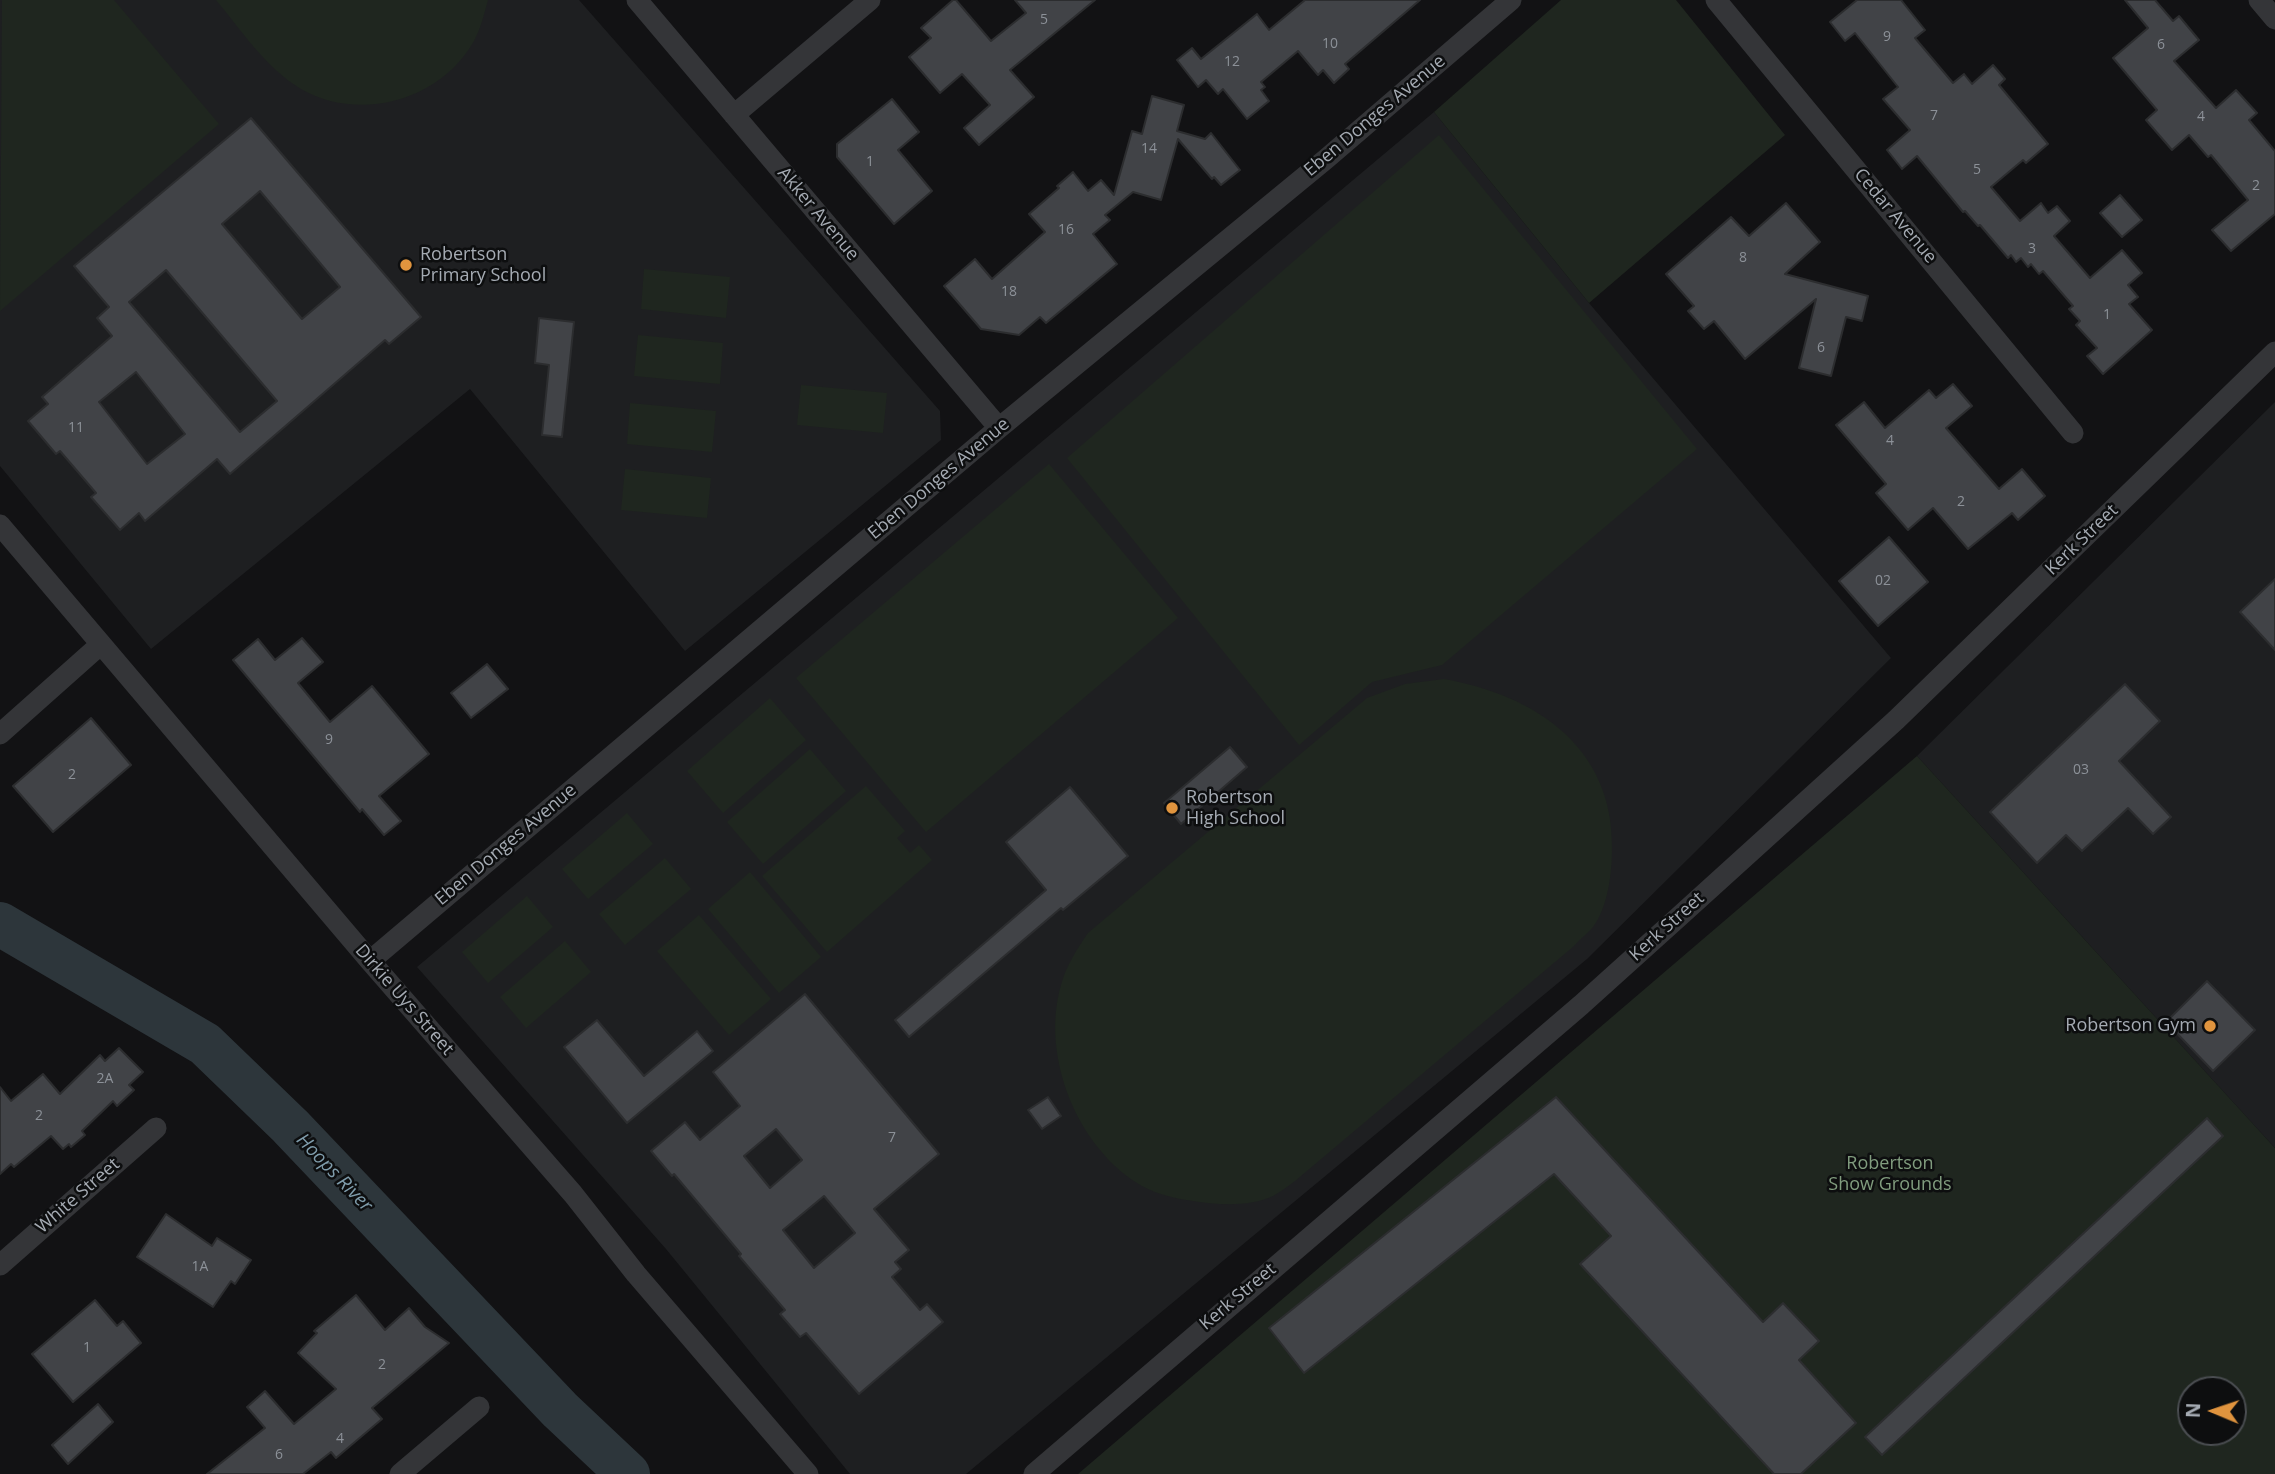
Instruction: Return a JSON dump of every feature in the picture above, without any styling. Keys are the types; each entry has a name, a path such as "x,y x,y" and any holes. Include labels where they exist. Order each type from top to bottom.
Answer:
{"street":[{"name":"Akker Avenue","path":"637,0 999,428"},
{"path":"734,115 870,0"},
{"name":"Eben Donges Avenue","path":"370,961 999,428 1326,159 1511,0"},
{"name":"Cedar Avenue","path":"1716,0 2074,433"},
{"path":"2259,0 2275,19"},
{"name":"Kerk Street","path":"1034,1474 1581,1006 1896,720 2275,352"},
{"name":"Dirkie Uys Street","path":"0,525 370,961 573,1194 636,1275 808,1474"},
{"path":"0,734 100,645"},
{"name":"White Street","path":"0,1265 156,1128"},
{"path":"400,1474 479,1407"}],"shaded area":[{"name":"Robertson Primary School","path":"0,0 579,0 940,411 941,440 685,651 470,389 151,649 0,466"},
{"name":"Robertson High School","path":"1434,112 1589,303 1891,658 1587,959 966,1474 850,1474 666,1249 417,967"},
{"path":"2275,402 2275,1148 1917,756"}],"green space":[{"path":"2,0 114,0 219,124 0,311"},
{"path":"216,0 488,0 474,41 460,61 441,78 420,91 397,100 348,104 324,99 288,80 265,60"},
{"path":"1561,0 1676,0 1785,135 1589,303 1434,112"},
{"path":"1439,135 1697,449 1442,665 1372,682 1299,745 1067,458"},
{"path":"644,269 730,277 726,318 641,309"},
{"path":"638,335 723,343 720,384 634,376"},
{"path":"801,385 887,393 883,433 797,425"},
{"path":"630,403 716,411 712,452 627,444"},
{"path":"1049,464 1178,618 926,832 796,678"},
{"path":"625,469 711,478 707,518 621,510"},
{"path":"1444,679 1509,698 1538,713 1563,732 1584,755 1599,782 1609,813 1611,868 1606,900 1598,919 1574,946 1295,1181 1273,1196 1255,1202 1213,1203 1174,1197 1142,1186 1119,1170 1099,1149 1070,1099 1061,1070 1056,1042 1056,1013 1063,978 1076,951 1088,933 1367,698 1405,684"},
{"path":"770,698 806,740 723,813 687,771"},
{"path":"810,749 846,791 763,864 727,822"},
{"name":"Robertson Show Grounds","path":"1917,756 2275,1148 2275,1474 1078,1474"},
{"path":"866,786 905,831 897,838 910,853 919,845 932,860 827,952 762,876"},
{"path":"627,813 653,844 588,899 562,869"},
{"path":"665,858 691,889 625,945 599,914"},
{"path":"750,872 821,957 779,993 708,909"},
{"path":"527,896 553,927 488,983 462,952"},
{"path":"699,915 771,999 729,1035 657,951"},
{"path":"565,941 591,972 526,1028 500,997"}],"building":[{"path":"956,0 991,41 1026,13 1015,0 1095,0 1010,70 1034,97 979,145 964,128 990,105 962,74 940,93 909,57 931,38 921,28"},
{"path":"1305,0 1420,0 1345,64 1349,69 1334,83 1323,70 1318,75 1298,51 1261,82 1265,87 1261,90 1269,101 1247,119 1223,89 1218,94 1206,80 1198,87 1177,60 1192,48 1201,59 1257,14 1269,30"},
{"path":"1857,0 1901,0 1925,30 1915,38 1953,83 1964,74 1972,84 1993,65 2005,79 1999,85 2048,144 2026,163 2023,160 1991,187 2020,221 2041,203 2048,213 2057,206 2070,221 2054,236 2090,278 2122,250 2142,273 2128,285 2138,297 2129,304 2152,330 2103,374 2087,356 2097,348 2076,325 2080,321 2069,309 2073,306 2043,271 2039,274 2031,264 2028,267 2021,258 2016,262 2011,255 2008,258 1980,225 1963,212 1917,156 1902,169 1887,150 1910,130 1883,99 1898,87 1855,33 1845,41 1830,22"},
{"path":"2125,0 2155,0 2173,21 2179,16 2199,40 2174,61 2216,108 2236,90 2257,113 2249,120 2275,151 2275,214 2231,251 2212,230 2248,200 2211,155 2208,157 2189,135 2172,150 2146,120 2157,110 2113,58 2148,28"},
{"path":"1152,96 1184,105 1177,131 1205,139 1211,133 1240,170 1221,185 1214,177 1212,179 1178,139 1161,200 1133,192 1105,215 1110,220 1093,234 1117,264 1046,323 1040,317 1019,335 981,329 944,286 975,259 992,279 1045,232 1029,214 1073,172 1088,191 1101,180 1114,195 1132,131 1142,134"},
{"path":"892,99 919,132 898,150 932,191 894,224 837,157 837,144"},
{"path":"251,118 421,317 389,344 385,340 230,474 217,459 145,521 139,513 120,530 91,497 96,493 60,451 56,454 28,421 48,404 42,397 112,336 97,318 109,307 74,266","holes":["260,191 340,287 302,319 222,224","166,270 277,401 240,432 129,302","136,372 185,434 147,464 99,402"]},
{"path":"2120,195 2142,220 2122,237 2100,213"},
{"path":"1786,203 1820,242 1785,274 1868,296 1862,321 1846,317 1831,376 1799,368 1816,299 1745,359 1714,321 1704,329 1688,311 1694,306 1666,274 1731,217 1749,236"},
{"path":"539,318 574,322 562,437 542,435 549,365 535,363"},
{"path":"1953,384 1972,406 1946,428 1999,489 2022,469 2045,496 2018,520 2012,513 1968,549 1933,508 1908,530 1876,493 1886,484 1836,425 1864,402 1885,428 1929,390 1936,398"},
{"path":"1889,537 1928,582 1878,626 1839,581"},
{"path":"2275,579 2275,650 2240,612"},
{"path":"302,638 323,662 298,683 330,722 372,686 429,754 379,796 401,821 384,835 362,809 360,812 233,660 258,639 275,660"},
{"path":"487,664 508,689 471,718 451,693"},
{"path":"2125,684 2160,721 2119,761 2171,817 2153,834 2128,808 2082,851 2066,835 2037,863 1990,812"},
{"path":"91,718 131,765 53,832 13,786"},
{"path":"1230,747 1247,767 1181,824 1164,803"},
{"path":"1070,787 1128,856 1063,910 1061,908 909,1037 895,1020 1046,890 1006,842"},
{"name":"Robertson Gym","path":"2207,981 2255,1030 2213,1071 2166,1022"},
{"path":"805,994 939,1154 874,1209 909,1250 895,1262 901,1269 892,1277 920,1310 927,1304 943,1322 859,1394 806,1333 800,1337 780,1314 785,1310 739,1256 741,1254 674,1174 672,1176 651,1151 685,1122 700,1140 740,1106 713,1072","holes":["776,1129 802,1160 770,1188 744,1156","824,1196 855,1233 814,1268 783,1230"]},
{"path":"597,1020 644,1076 697,1031 713,1051 627,1123 564,1047"},
{"path":"119,1048 143,1072 129,1085 134,1090 117,1106 113,1101 82,1131 85,1135 71,1147 69,1144 63,1149 51,1136 14,1167 11,1164 0,1174 0,1087 11,1101 43,1074 60,1094 100,1055 105,1061"},
{"path":"1048,1097 1061,1116 1042,1129 1028,1110"},
{"path":"1556,1097 1763,1322 1783,1303 1819,1341 1799,1360 1856,1423 1801,1474 1774,1474 1580,1264 1611,1236 1554,1174 1304,1373 1269,1328"},
{"path":"2207,1118 2223,1136 1882,1455 1865,1437"},
{"path":"166,1214 212,1246 217,1238 251,1260 235,1284 231,1281 213,1307 137,1257"},
{"path":"356,1295 385,1330 409,1308 425,1327 449,1343 372,1408 382,1419 336,1458 331,1452 303,1474 207,1474 265,1428 247,1407 265,1391 294,1424 336,1389 298,1353 317,1333 314,1331"},
{"path":"95,1300 117,1326 123,1321 141,1343 73,1402 32,1354"},
{"path":"98,1404 113,1422 68,1464 52,1445"}],"waterway":[{"name":"Hoops River","path":"0,924 205,1044 290,1126 560,1410 628,1474"}],"place":[{"name":"Robertson Primary School","path":"406,265"},
{"name":"Robertson High School","path":"1172,808"},
{"name":"Robertson Gym","path":"2210,1026"}]}
